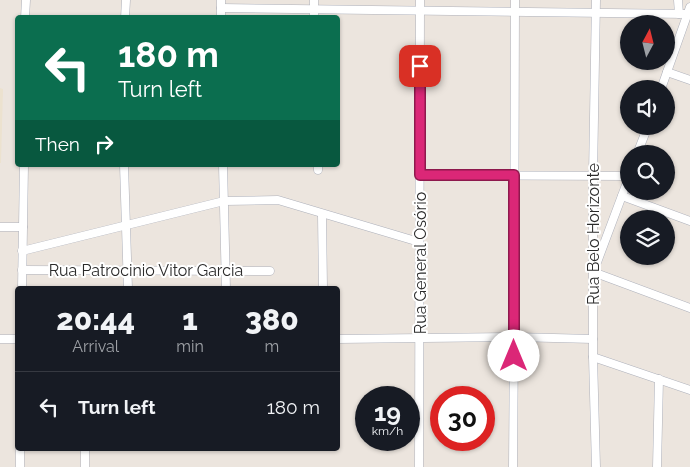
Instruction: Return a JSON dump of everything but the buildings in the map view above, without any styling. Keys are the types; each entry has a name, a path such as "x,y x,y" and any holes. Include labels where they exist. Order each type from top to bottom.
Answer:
{"street":[{"path":"25,15 26,0"},
{"path":"125,15 126,0"},
{"path":"314,0 314,15"},
{"name":"Rua General Osório","path":"419,467 420,0"},
{"path":"512,467 515,0"},
{"name":"Rua Belo Horizonte","path":"596,0 593,176 593,357 596,467"},
{"path":"678,0 678,14"},
{"path":"221,4 314,9 678,14 689,11"},
{"path":"664,80 689,11"},
{"path":"667,72 690,80"},
{"path":"22,286 24,167"},
{"path":"124,167 128,286"},
{"path":"223,167 226,286"},
{"path":"420,175 620,176"},
{"path":"22,250 224,201 278,200 322,215 419,242"},
{"path":"620,200 593,272 690,308"},
{"path":"633,200 690,220"},
{"path":"322,215 323,286"},
{"path":"0,227 23,227"},
{"name":"Rua Patrocinio Vitor Garcia","path":"22,270 270,271"},
{"path":"0,339 15,339"},
{"path":"340,339 593,339"},
{"path":"593,357 690,390"},
{"path":"657,467 659,379"},
{"path":"20,451 20,467"},
{"path":"85,451 85,467"}],"shaded area":[{"path":"0,88 3,89 1,163 0,163"}],"route":[{"path":"420,66 420,175 514,175 514,356"}]}
